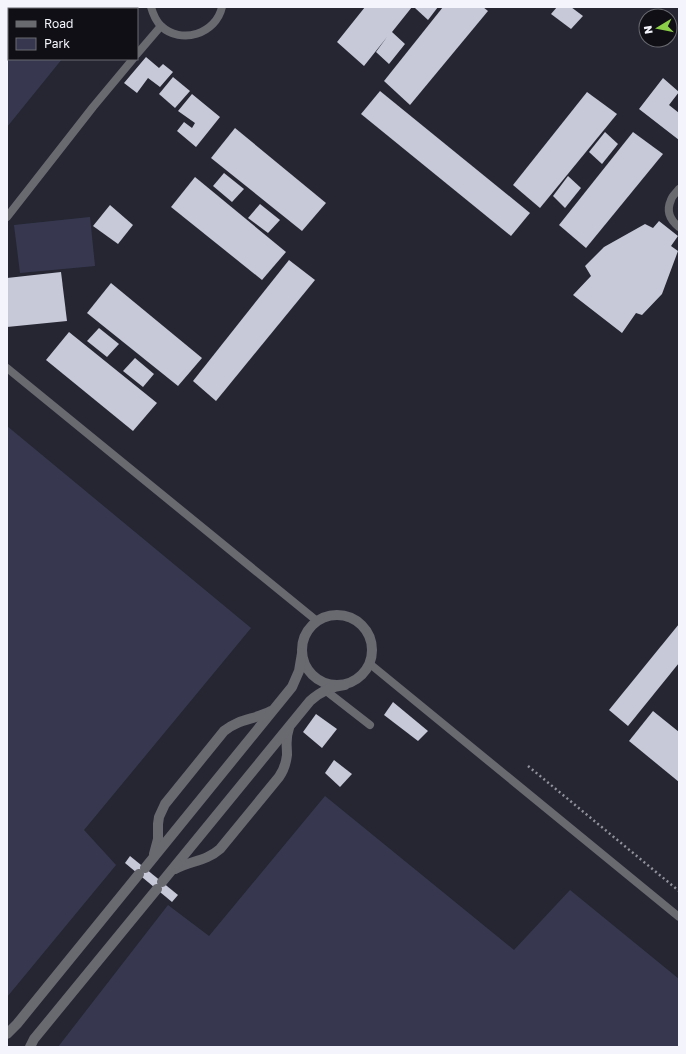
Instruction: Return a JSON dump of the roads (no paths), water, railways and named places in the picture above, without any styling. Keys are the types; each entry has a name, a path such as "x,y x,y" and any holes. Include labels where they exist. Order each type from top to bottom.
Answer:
{"street":[{"path":"7,1034 17,1024 292,687 301,662 303,641 308,630 317,621 328,616 340,615 351,617 361,623 368,632 372,642 373,654 370,664 364,674 356,681 325,690 310,701 169,874"},
{"path":"302,653 305,665 312,675 322,683 334,686 345,685"},
{"path":"151,859 155,853 158,839 159,817 165,804 219,737 224,731 236,723 264,715 277,706"},
{"path":"30,1047 34,1039 169,874 174,869 188,863 201,860 214,854 220,849 279,777 283,771 287,756 286,742 288,729 294,720"}],"lane":[{"path":"151,7 154,16 161,26 182,36 194,35 205,31 214,23 221,13 222,7"},
{"path":"138,53 161,26"},
{"path":"7,217 93,106 132,60"},
{"path":"679,189 671,199 668,211 673,222 679,227"},
{"path":"7,368 317,621"},
{"path":"370,664 679,916"},
{"path":"325,690 370,726"}]}
